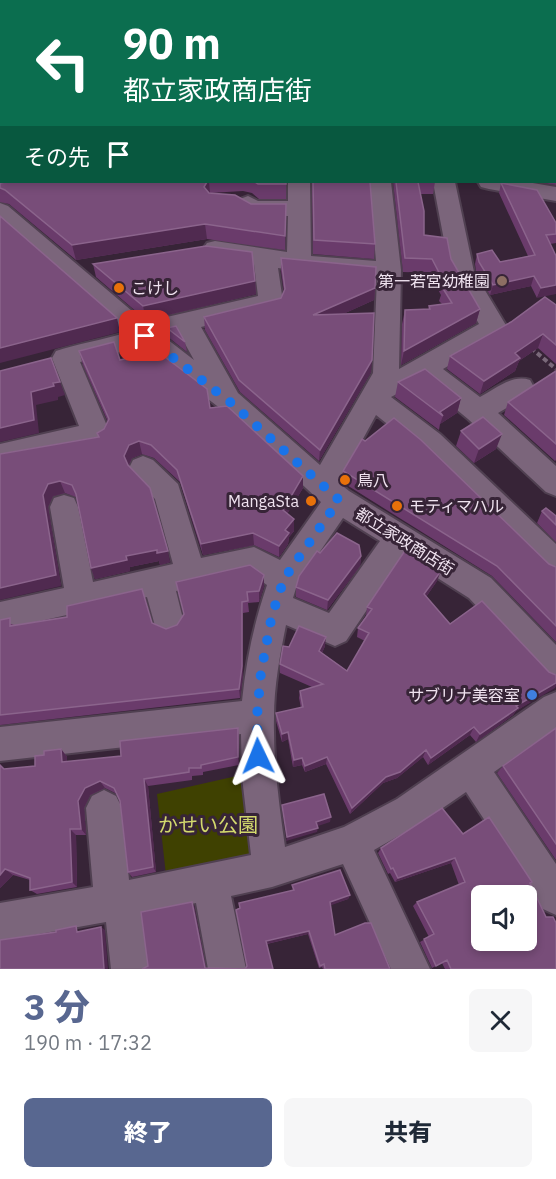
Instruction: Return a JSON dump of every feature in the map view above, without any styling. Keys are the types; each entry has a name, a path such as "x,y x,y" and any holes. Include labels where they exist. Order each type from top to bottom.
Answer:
{"street":[{"path":"298,183 298,263"},
{"path":"272,869 259,777 257,716 261,672 272,615 280,592 331,492 386,374 389,270 380,183"},
{"path":"375,394 494,327 462,272 444,183"},
{"path":"495,183 556,194"},
{"path":"226,200 243,200 252,208 298,209"},
{"name":"都立家政商店街","path":"0,211 82,269 143,334 230,402 331,492 399,538 480,588 556,668"},
{"path":"195,250 222,250 298,263 389,270"},
{"path":"0,455 96,433 55,361 185,321 271,302 265,256"},
{"path":"185,321 230,402"},
{"path":"423,368 478,411 554,480"},
{"path":"478,411 521,387"},
{"path":"375,394 430,442 556,564"},
{"path":"143,468 168,493 191,574"},
{"path":"64,507 81,599"},
{"path":"0,616 254,560 280,592 335,630 399,538"},
{"path":"159,582 168,622"},
{"path":"0,922 272,869 352,843 409,811 556,708"},
{"path":"0,744 257,716"},
{"path":"471,769 556,896"},
{"path":"104,808 117,901 130,969"},
{"path":"352,843 411,969"},
{"path":"210,882 227,969"}],"path":[{"path":"529,347 556,369"}],"green space":[{"name":"かせい公園","path":"250,773 260,856 166,875 157,794"}],"building":[{"path":"0,183 206,183 204,187 209,193 235,195 251,204 286,204 285,236 205,224 72,245 0,188"},
{"path":"256,183 286,183 286,184"},
{"path":"313,183 370,183 375,244 314,240"},
{"path":"396,183 418,183 424,211 424,235 447,238 451,259 480,309 404,351 405,310 430,309 429,306 452,303 442,287 446,286 432,259 405,258"},
{"path":"501,183 537,190 556,223 556,234 546,235 556,256 556,285 541,288 534,276 493,285 479,262 477,254 492,250 500,262 535,255"},
{"path":"0,216 117,318 0,348"},
{"path":"206,246 252,252 255,281 143,306 93,264"},
{"path":"281,258 376,267 375,288 313,315 374,313 372,360 320,450 239,380 204,317 281,298 285,289"},
{"path":"545,297 556,305 556,345 543,334 515,353 520,358 484,381 450,356 511,322"},
{"path":"176,326 185,342 167,328"},
{"path":"114,342 120,360 157,351 207,389 210,408 227,406 303,476 283,510 294,519 285,530 289,533 279,546 253,533 201,544 177,470 151,445 139,441 129,445 124,456 128,465 150,488 168,551 157,553 157,550 126,556 127,560 91,568 76,494 72,485 60,481 48,484 43,495 56,575 0,588 0,454 99,437 97,433 104,429 109,419 79,351"},
{"path":"51,358 60,382 53,383 54,386 31,392 34,420 0,428 0,371"},
{"path":"425,369 461,398 440,412 443,416 398,382"},
{"path":"556,371 556,444 508,402"},
{"path":"483,417 502,434 479,449 461,431"},
{"path":"394,418 421,440 549,564 556,567 556,626 497,566 343,471 362,439 365,441"},
{"path":"546,508 556,516 556,525 542,511"},
{"path":"337,533 359,545 361,556 328,600 296,587 299,576 317,551 320,553"},
{"path":"406,549 441,571 424,594 450,624 482,601 549,672 556,675 556,683 516,706 518,708 480,734 474,727 431,758 426,750 400,772 386,777 352,808 327,757 305,766 302,758 294,760 288,732 282,734 276,713 303,707 300,691 323,684 280,664 283,646 289,647 299,626 326,637 319,651 347,671 369,633 358,628 372,609 367,607"},
{"path":"250,565 264,575 259,591 247,592 248,601 242,602 242,666 239,689 0,715 0,620 10,618 10,626 67,617 67,606 142,589 152,623 166,629 177,625 184,614 176,582"},
{"path":"238,728 238,757 201,765 201,768 189,768 189,772 144,779 153,867 128,872 120,801 114,788 100,781 85,788 78,801 81,829 70,829 72,882 30,890 30,878 5,869 0,875 0,765 4,769 35,766 35,756 44,755 44,751 61,749 62,762 121,756 120,741"},
{"path":"556,728 556,844 503,766"},
{"path":"324,794 331,817 316,822 318,828 287,837 282,805"},
{"path":"442,808 463,834 489,817 532,882 531,885 471,885 471,951 537,951 537,898 546,917 553,917 556,923 556,969 451,969 447,960 436,966 424,939 434,934 417,902 465,882 455,858 398,878 393,868 391,869 381,848"},
{"path":"340,870 350,895 330,902 335,935 365,923 371,923 390,969 325,969 324,964 320,966 309,931 266,941 273,969 245,969 247,966 236,910 240,908 239,903 294,890 292,885"},
{"path":"192,902 205,968 245,969 142,969 148,966 141,912"},
{"path":"76,926 77,932 101,927 104,969 0,969 0,940 56,932 56,930"}],"place":[{"name":"第一若宮幼稚園","path":"502,281"},
{"name":"こけし","path":"119,288"},
{"name":"鳥八","path":"345,480"},
{"name":"MangaSta","path":"311,501"},
{"name":"モティマハル","path":"397,506"},
{"name":"サブリナ美容室","path":"532,695"}],"route":[{"path":"145,336 230,402 324,484 339,500 284,579 272,615 261,672 257,716 258,756"}]}
